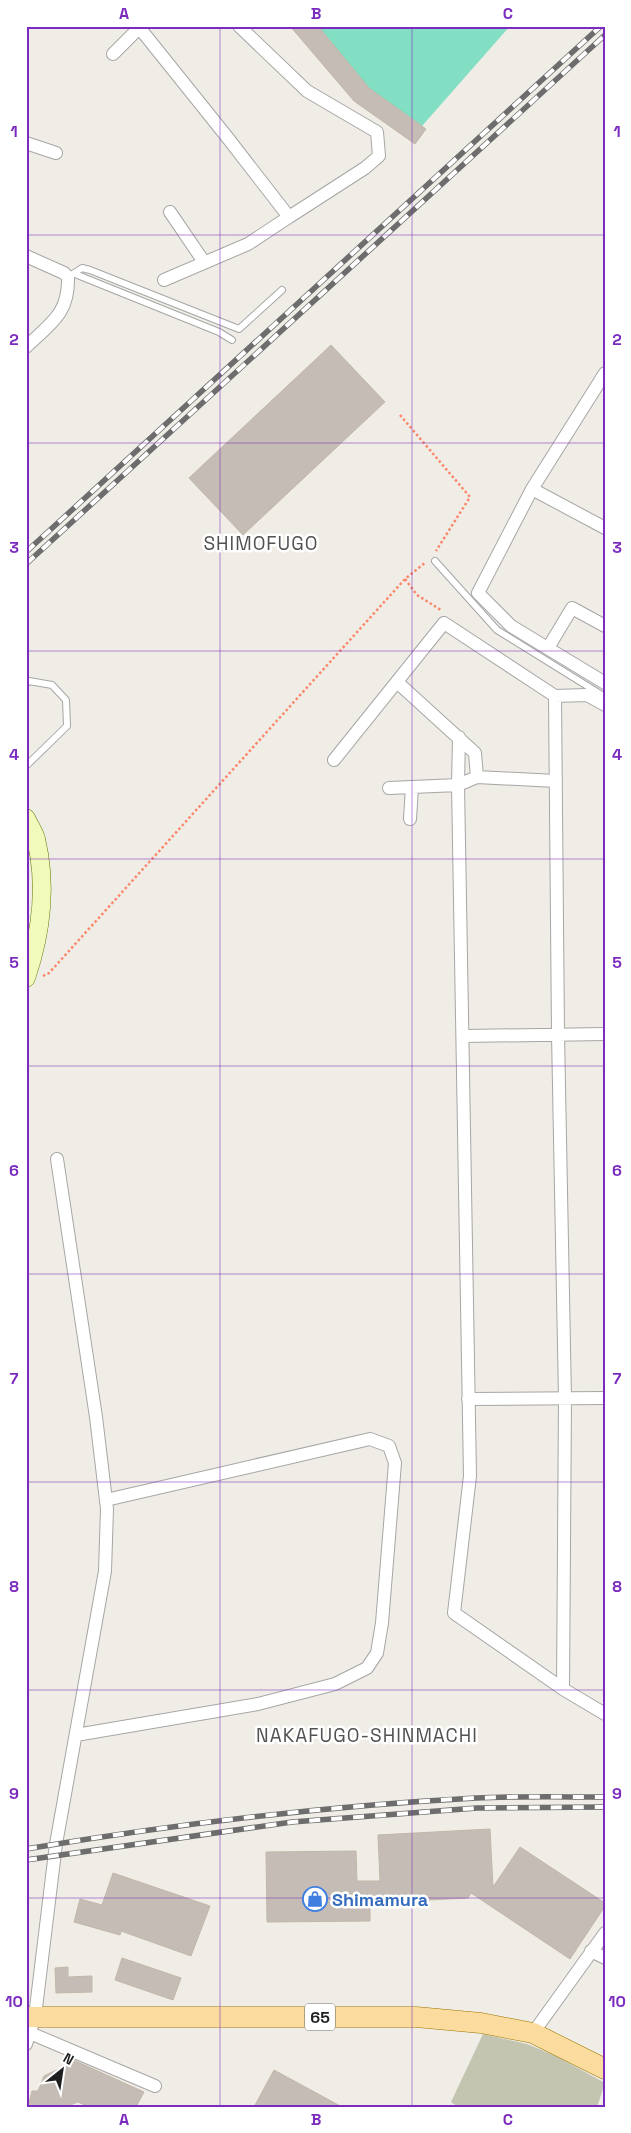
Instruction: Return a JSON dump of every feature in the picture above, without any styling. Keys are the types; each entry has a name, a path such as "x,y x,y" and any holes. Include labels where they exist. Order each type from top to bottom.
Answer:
{"main road":[{"path":"26,818 36,838 40,874 41,911 35,952 34,977"},
{"name":"65","path":"29,2027 416,2017 481,2023 533,2033 605,2069"}],"street":[{"path":"164,280 248,244 365,168 379,156 377,132 307,91 239,26"},
{"path":"113,54 140,27 289,217"},
{"path":"26,143 56,153"},
{"path":"170,212 204,262"},
{"path":"26,256 72,275 69,296 60,314 26,347"},
{"path":"605,373 532,489 478,593 511,626 605,683"},
{"path":"532,489 603,525"},
{"path":"548,648 572,608 605,626"},
{"path":"334,760 444,624 555,696 587,695 605,705"},
{"path":"397,682 475,752 477,777"},
{"path":"555,696 558,1034 565,1399 563,1689"},
{"path":"459,737 458,785 464,1036 470,1476 454,1612 563,1689 605,1714"},
{"path":"389,788 458,785 477,777 556,781"},
{"path":"410,819 412,787"},
{"path":"464,1036 605,1034"},
{"path":"57,1159 96,1417 106,1500 105,1572 56,1844 29,2027 155,2086"},
{"path":"468,1399 605,1398"},
{"path":"76,1735 258,1704 335,1684 367,1668 377,1653 381,1631 395,1464 389,1446 370,1439 106,1500"},
{"path":"533,2033 605,1933"},
{"path":"591,1951 605,1958"}],"lane":[{"path":"72,275 82,268 90,270 239,329 282,290"},
{"path":"72,275 219,332 232,340"},
{"path":"435,561 497,630 605,697"},
{"path":"26,684 29,682 52,685 66,700 67,726 26,766"}],"path":[{"path":"34,977 49,973 405,579 431,558 470,497 400,414"}],"shaded area":[{"path":"483,2034 527,2044 556,2056 605,2083 597,2107 458,2107 451,2102"}],"green space":[{"path":"318,26 510,26 422,126 369,89"}],"building":[{"path":"290,26 318,26 369,88 426,129 415,144 354,101"},
{"path":"331,345 385,402 243,535 189,478"},
{"path":"490,1829 493,1887 520,1847 605,1903 605,1906 570,1959 471,1893 468,1898 370,1903 370,1921 267,1922 266,1852 356,1851 357,1881 380,1881 378,1835"},
{"path":"113,1873 210,1906 191,1956 121,1931 120,1935 74,1922 80,1899 102,1905"},
{"path":"122,1958 181,1978 173,2000 115,1980"},
{"path":"68,1967 68,1977 92,1976 92,1992 56,1993 55,1968"},
{"path":"69,2058 144,2092 136,2107 89,2107 78,2102 65,2107 28,2107 32,2091 38,2091 44,2076 65,2066"},
{"path":"274,2070 342,2107 254,2107"}],"railway":[{"path":"26,552 601,26"},
{"path":"26,564 605,35"},
{"path":"26,1849 194,1824 307,1811 419,1801 492,1797 605,1797"},
{"path":"26,1860 292,1822 477,1808 605,1807"}],"place":[{"name":"Shimamura","path":"315,1899"}],"district":[{"name":"SHIMOFUGO","path":"261,543"},
{"name":"NAKAFUGO-SHINMACHI","path":"367,1735"}]}
